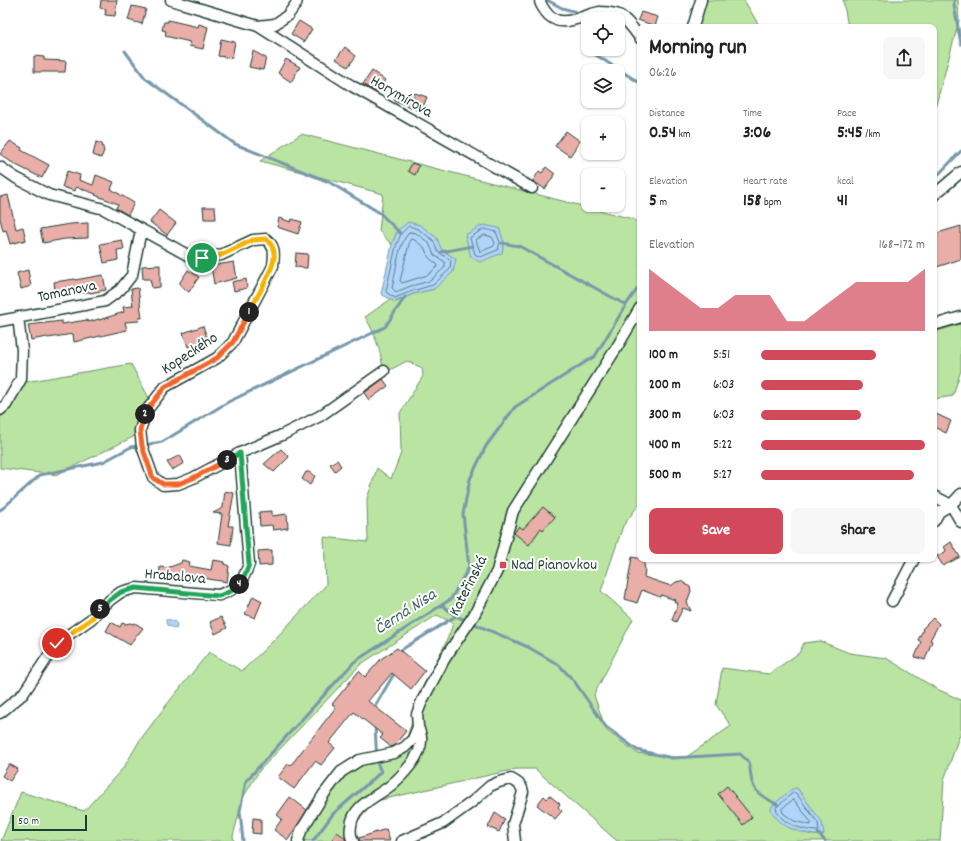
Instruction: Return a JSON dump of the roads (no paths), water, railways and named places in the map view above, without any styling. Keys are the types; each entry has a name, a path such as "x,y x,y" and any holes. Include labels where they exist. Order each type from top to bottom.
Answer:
{"street":[{"path":"171,0 258,26 275,24 288,15 296,4 297,0"},
{"path":"540,0 540,4 549,16 563,21 577,20 600,12 617,14 630,24 637,34"},
{"path":"694,24 701,0"},
{"name":"Horymírova","path":"258,26 352,86 532,188"},
{"name":"Kopeckého","path":"0,167 16,178 49,195 104,209 191,257 202,258 221,255 253,240 266,239 271,244 274,253 273,266 233,342 217,358 165,387 147,410 140,430 142,446 153,478 163,484 178,484 193,478 240,453 282,435 320,416 384,371"},
{"path":"937,192 961,172"},
{"name":"Tomanova","path":"0,321 105,301 120,290 132,275 141,230"},
{"name":"Kateřinská","path":"298,841 301,831 324,794 341,772 360,760 394,753 405,747 413,739 418,727 418,714 422,701 445,658 474,615 497,571 513,511 617,348 637,313"},
{"path":"0,410 6,405 21,379 22,350 18,317"},
{"path":"937,324 959,318"},
{"name":"Hrabalova","path":"0,713 23,694 57,643 91,619 110,600 121,592 136,588 219,596 231,591 243,580 249,564 240,453"},
{"path":"937,516 939,512 951,505 961,494"},
{"path":"937,498 951,505 961,522"},
{"path":"892,601 912,562"},
{"path":"353,841 350,832 352,819 356,811 390,786 409,768 417,755 422,740 418,727"},
{"path":"402,841 443,823 472,802 490,786 511,779 519,784 523,789 513,824 514,841"}],"water":[{"path":"408,222 420,225 437,238 441,249 456,259 453,272 434,289 413,294 395,302 381,294 392,245 397,231"},
{"path":"483,225 499,228 504,242 502,253 480,262 471,257 465,235"},
{"path":"166,620 174,621 177,624 176,629 167,625"},
{"path":"797,788 822,822 824,834 820,836 792,829 780,822 775,817 771,810 772,806 792,789"}],"waterway":[{"path":"547,0 562,8 580,13"},
{"name":"Černá Nisa","path":"954,0 961,44"},
{"path":"125,51 145,78 235,144 329,182 380,213 400,233"},
{"path":"597,56 637,81"},
{"name":"Černá Nisa","path":"937,176 961,151"},
{"path":"502,243 519,246 626,305"},
{"path":"441,252 473,246"},
{"name":"Černá Nisa","path":"243,841 240,811 246,781 354,662 451,599 469,567 463,514 470,479 486,446 515,407 595,356 637,289"},
{"path":"0,510 40,475 103,462 131,447 162,442 228,402 385,327 405,297"},
{"path":"443,606 456,616 528,647 559,665 574,681 606,727 637,750 672,758 740,754 749,762 751,779 755,789 778,805"},
{"path":"400,655 401,650 456,616"},
{"path":"374,708 395,672"},
{"path":"313,841 333,814 381,772 377,762 375,726"},
{"path":"818,833 825,841"}],"place":[{"name":"Nad Pianovkou","path":"503,565"}]}
